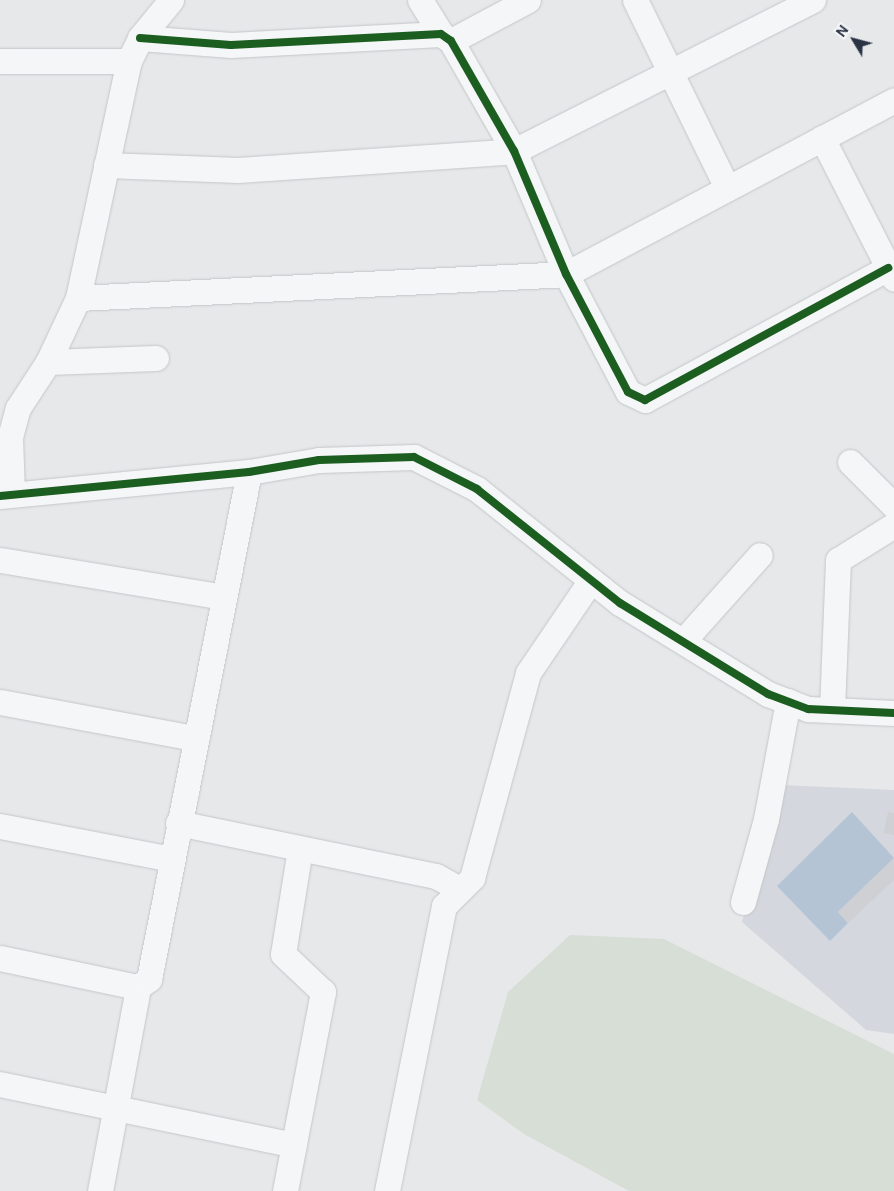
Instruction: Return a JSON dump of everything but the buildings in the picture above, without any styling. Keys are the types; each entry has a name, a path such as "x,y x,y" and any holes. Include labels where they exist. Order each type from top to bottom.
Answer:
{"street":[{"path":"171,0 140,38 128,61 78,298 48,362 9,404 10,437 6,495 249,472 320,460 414,457 478,489 592,580 683,641 788,701 832,710 894,712"},
{"path":"420,0 446,38 514,150 566,274 628,392 645,400 891,274 822,138"},
{"path":"140,38 231,44 446,38 528,0"},
{"path":"635,0 726,186"},
{"path":"106,165 238,170 514,150 671,74 813,0"},
{"path":"0,61 128,61"},
{"path":"78,298 566,274 726,186 894,100"},
{"path":"48,362 156,358"},
{"path":"850,462 894,506"},
{"path":"100,1191 138,987 149,979 194,738 249,472"},
{"path":"832,710 838,560 894,525"},
{"path":"683,641 760,554"},
{"path":"0,560 224,597"},
{"path":"387,1191 444,906 458,888 472,878 528,673 592,580"},
{"path":"743,902 766,819 788,701"},
{"path":"0,702 194,738"},
{"path":"178,823 436,876 458,888"},
{"path":"0,826 172,859"},
{"path":"285,1191 323,992 282,954 300,849"},
{"path":"0,958 138,987"},
{"path":"0,1084 101,1104 115,1111 294,1145"}],"shaded area":[{"path":"781,785 894,790 894,1034 866,1030 742,922"},
{"path":"570,935 664,939 894,1054 894,1191 629,1191 524,1134 477,1100 508,992"}],"water":[{"path":"852,812 894,858 838,912 848,923 830,941 777,886"}],"cycle path":[{"path":"140,38 231,45 441,34 451,41 514,151 566,274 628,392 645,400 888,268"},
{"path":"0,496 249,472 319,460 414,457 477,489 620,603 768,694 808,709 894,713"}]}
